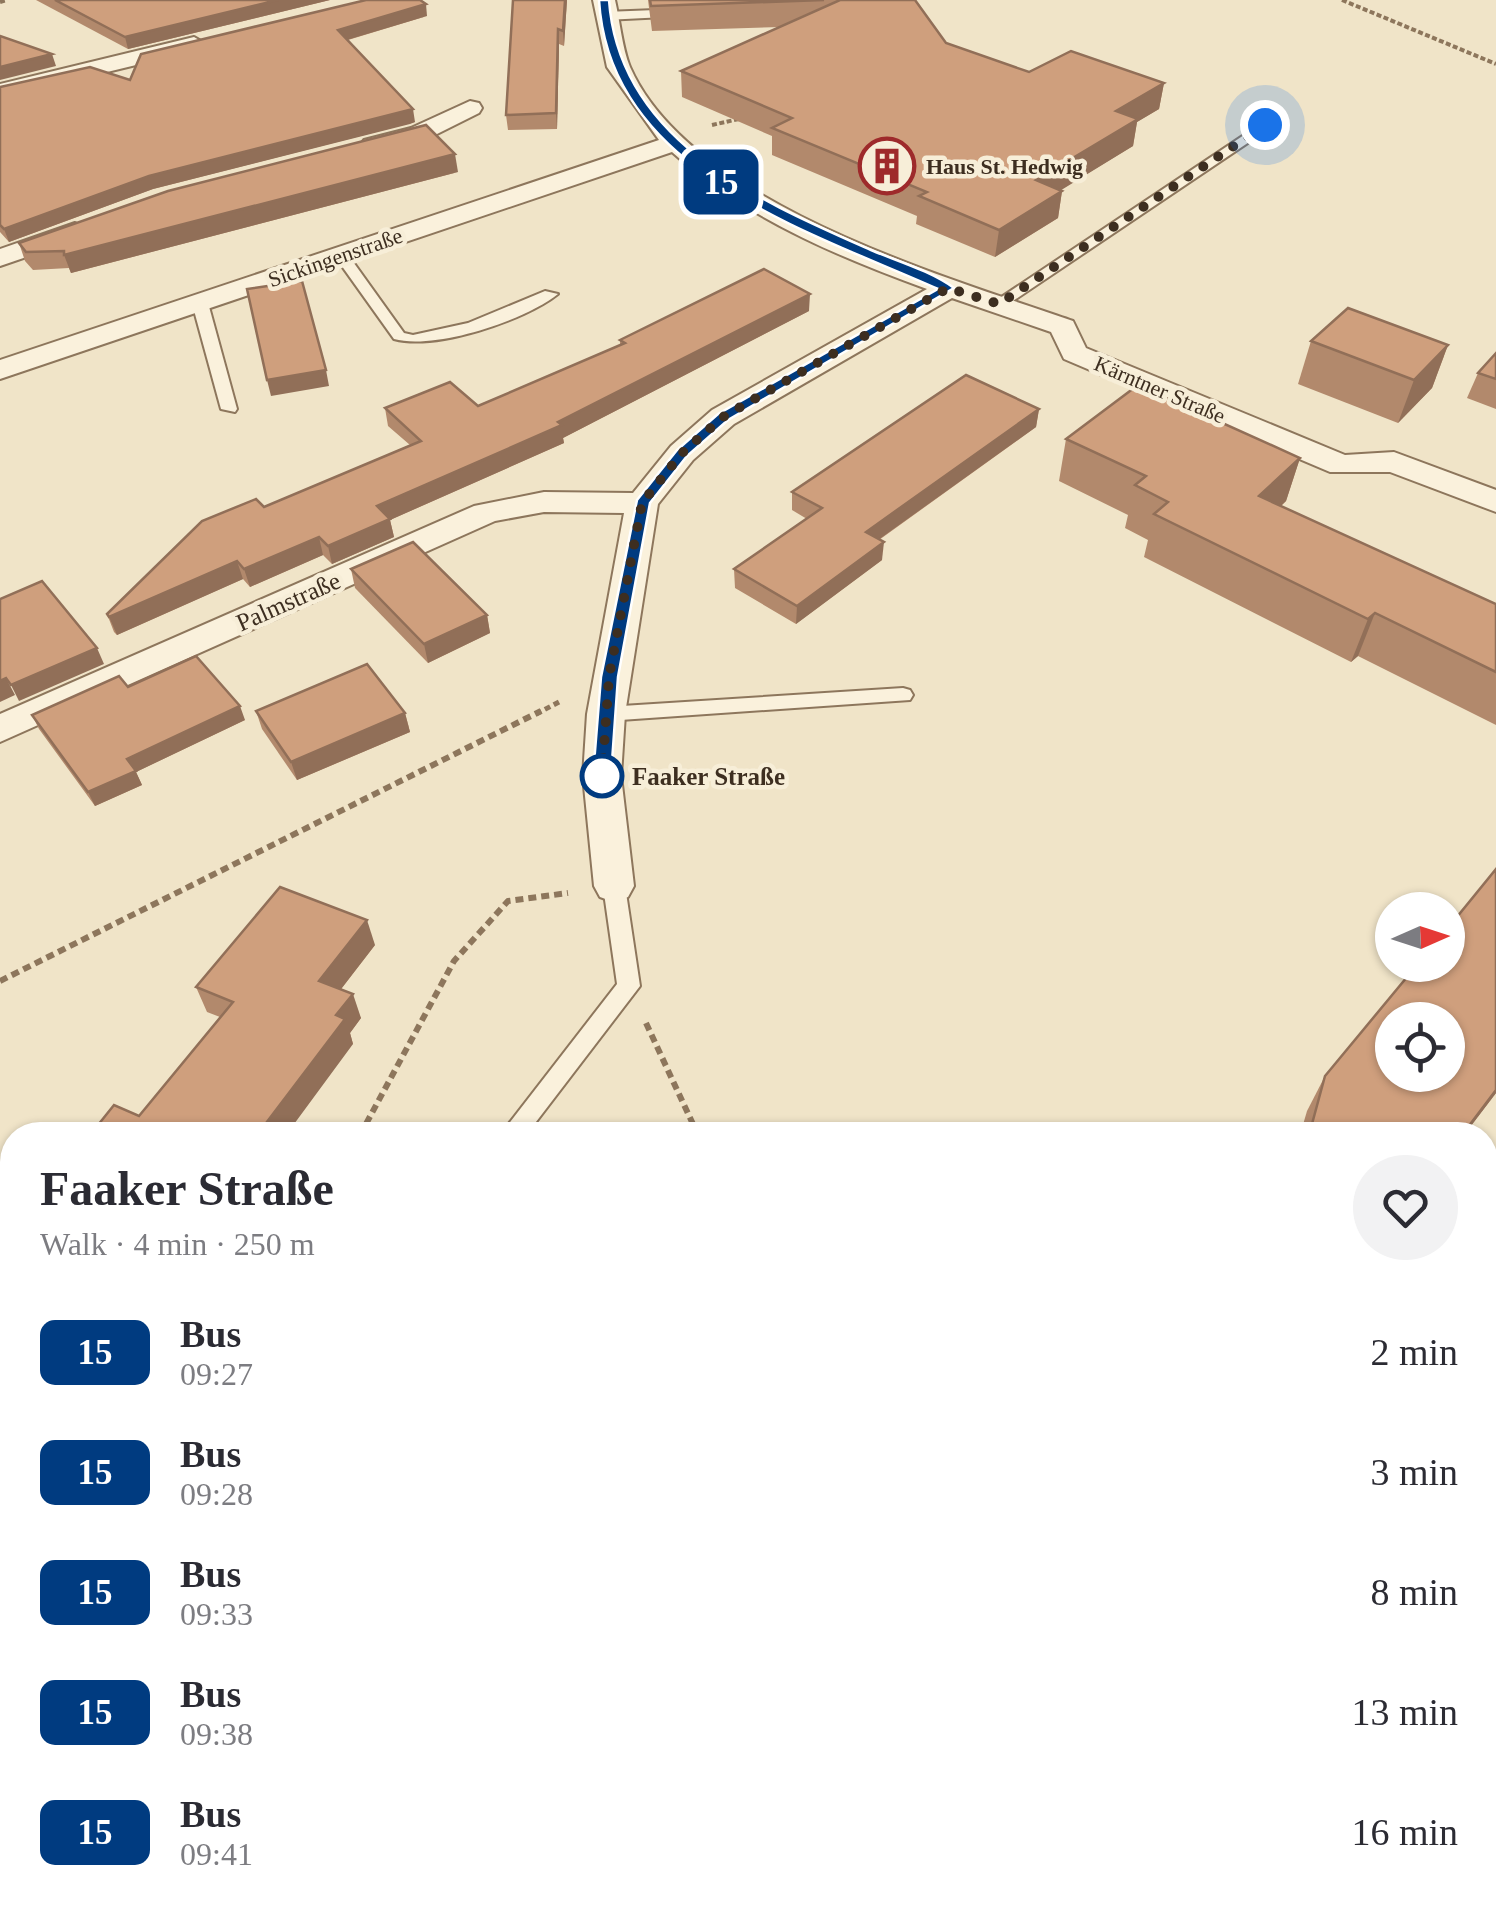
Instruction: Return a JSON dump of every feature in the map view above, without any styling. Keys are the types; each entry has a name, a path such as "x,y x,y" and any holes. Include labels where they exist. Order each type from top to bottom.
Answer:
{"street":[{"name":"Kärntner Straße","path":"604,8 611,47 626,80 666,138 758,204 948,288 1063,327 1074,353 1341,465 1394,462 1496,502"},
{"path":"0,90 224,37"},
{"path":"347,152 420,132 470,108"},
{"name":"Sickingenstraße","path":"0,370 341,255 666,138"},
{"path":"0,258 109,219"},
{"path":"614,886 602,776 606,714 609,677 642,503 682,453 723,417 948,288"},
{"name":"Palmstraße","path":"0,729 486,513 544,502 642,503"}],"lane":[{"path":"604,8 696,12"},
{"path":"999,304 1265,125"},
{"path":"341,255 399,336 410,342 445,336 550,294"},
{"path":"200,302 229,409"},
{"path":"606,714 903,694"},
{"path":"522,1122 629,986 614,886"}],"path":[{"path":"0,2 7,0"},
{"path":"1342,0 1496,64"},
{"path":"666,138 736,122 754,113"},
{"path":"0,981 609,677"},
{"path":"367,1122 454,961 508,901 614,886"},
{"path":"629,986 692,1122"}],"building":[{"path":"55,0 278,0 125,37"},
{"path":"366,0 420,0 426,4 338,30 413,109 149,176 4,229 0,225 0,87 90,67 130,80 141,54"},
{"path":"513,0 565,0 563,31 558,29 556,113 506,115"},
{"path":"650,0 824,0 651,6"},
{"path":"840,0 915,0 946,43 1029,72 1071,51 1164,83 1116,111 1138,119 1036,180 1062,191 999,230 919,196 927,192 772,128 792,118 681,71"},
{"path":"0,36 52,54 0,67"},
{"path":"426,125 455,154 64,255 64,251 26,252 19,243 168,191"},
{"path":"764,269 810,294 558,422 562,425 377,506 390,519 328,546 319,537 244,569 237,561 109,617 107,614 202,521 256,499 264,507 421,441 385,408 450,382 478,406 625,343 620,340"},
{"path":"302,281 326,370 267,380 247,289"},
{"path":"1348,308 1448,345 1414,380 1311,341"},
{"path":"1496,353 1496,379 1478,373"},
{"path":"966,375 1039,409 866,532 884,542 797,606 734,569 822,508 792,492"},
{"path":"1138,385 1300,458 1259,496 1496,604 1496,672 1375,613 1368,619 1154,514 1168,502 1135,485 1146,476 1066,439"},
{"path":"413,542 487,615 424,644 351,569"},
{"path":"42,581 97,648 11,685 6,678 0,681 0,599"},
{"path":"196,656 240,706 127,759 136,771 88,792 32,715 119,676 128,687"},
{"path":"367,664 405,713 291,762 256,711"},
{"path":"1496,869 1496,1090 1472,1122 1313,1122 1325,1076 1375,1016 1375,1092 1465,1092 1465,1002 1386,1002 1403,982 1465,982 1465,907"},
{"path":"280,887 367,920 319,981 353,994 336,1015 345,1019 267,1122 100,1122 114,1105 139,1116 233,1002 196,987"}],"bus line":[{"name":"15","path":"602,776 609,677 642,503 682,453 723,417 948,288 758,204 701,169 671,144 626,80 606,31 604,0"}],"place":[{"name":"Haus St. Hedwig","path":"887,166"},
{"name":"Faaker Straße","path":"602,776"}],"route":[{"path":"602,776 609,677 642,503 682,453 723,417 948,288 999,304 1265,125"}]}
